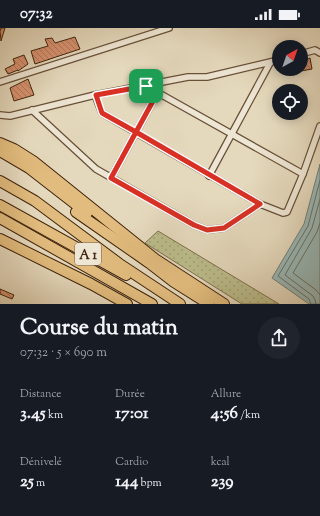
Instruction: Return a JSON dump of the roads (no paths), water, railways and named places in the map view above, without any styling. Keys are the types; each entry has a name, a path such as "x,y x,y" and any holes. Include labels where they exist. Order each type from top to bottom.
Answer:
{"highway":[{"path":"0,136 35,156 59,174 174,282 209,304"},
{"path":"0,143 14,149 152,261"},
{"path":"0,151 31,164"},
{"path":"0,156 29,176 84,219 224,304"},
{"path":"0,181 46,208 121,265 180,304"},
{"name":"A 1","path":"0,205 176,304"},
{"name":"A 1","path":"0,218 152,304"},
{"path":"0,239 91,284 127,304"},
{"path":"103,275 145,304"}],"street":[{"path":"0,82 169,28"},
{"path":"308,52 315,50 320,53"},
{"path":"0,115 10,116 96,95 188,77 207,77 270,63"},
{"path":"209,176 270,63"},
{"path":"146,86 303,174"},
{"path":"111,178 158,92"},
{"path":"96,95 102,113 260,204 285,213 303,174 320,126"},
{"path":"32,110 96,169 194,225 207,230 224,228 260,204"}],"water":[{"path":"320,164 320,304 309,304 272,278 304,224"}]}
